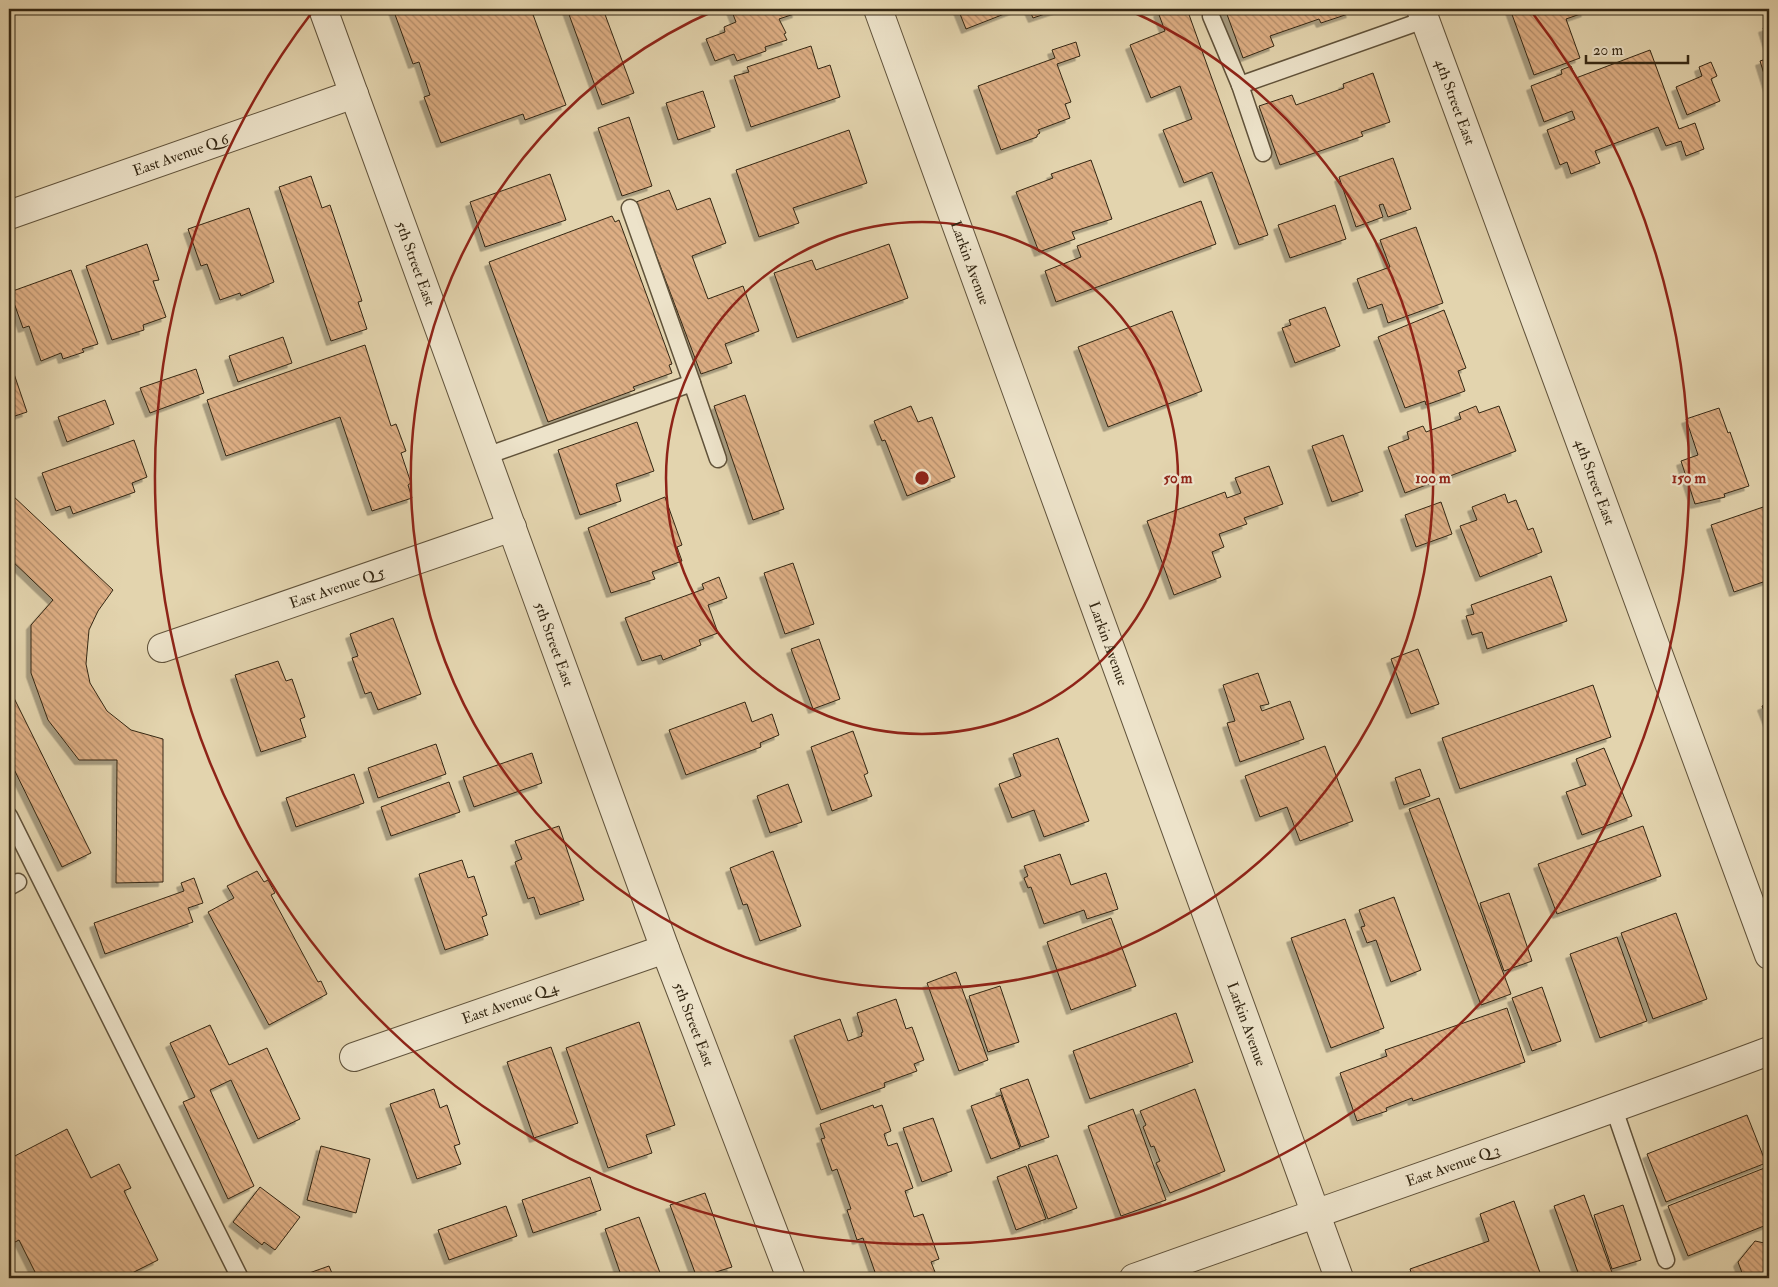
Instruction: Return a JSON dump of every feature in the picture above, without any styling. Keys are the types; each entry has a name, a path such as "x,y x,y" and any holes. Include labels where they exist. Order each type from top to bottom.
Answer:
{"street":[{"name":"5th Street East","path":"323,9 665,949 791,1278"},
{"name":"Larkin Avenue","path":"878,9 1339,1278"},
{"name":"4th Street East","path":"1422,14 1769,955"},
{"name":"East Avenue Q 6","path":"9,215 354,94"},
{"name":"East Avenue Q 5","path":"162,648 512,527"},
{"name":"East Avenue Q 4","path":"354,1057 665,949"},
{"name":"East Avenue Q 3","path":"1134,1278 1314,1213 1614,1109 1769,1051"}],"lane":[{"path":"1240,85 1422,14"},
{"path":"1211,16 1240,85 1264,153"},
{"path":"630,208 718,459"},
{"path":"486,456 692,383"},
{"path":"9,816 240,1278"},
{"path":"1614,1109 1666,1260"}],"building":[{"path":"393,9 531,9 566,105 525,120 523,114 441,143 424,97 430,95 419,62 413,64"},
{"path":"567,9 603,9 634,93 602,105"},
{"path":"731,9 796,9 797,13 779,19 786,33 784,34 787,40 765,47 766,51 737,61 734,54 715,61 706,39 725,32 724,27 736,22"},
{"path":"958,9 1017,9 966,29"},
{"path":"1029,9 1060,9 1033,18"},
{"path":"1167,9 1187,9 1268,235 1239,245 1212,172 1184,183 1163,130 1192,119 1180,86 1151,98 1130,45 1165,31 1158,12"},
{"path":"1225,9 1349,9 1351,13 1321,23 1319,19 1270,36 1274,46 1243,58"},
{"path":"1510,9 1585,9 1586,12 1566,19 1580,58 1534,75"},
{"path":"1769,26 1769,48 1763,28"},
{"path":"1076,42 1080,56 1057,64 1071,102 1065,104 1070,118 1038,130 1040,133 1037,137 1001,150 978,86 1055,58 1052,50"},
{"path":"811,46 818,69 830,65 840,97 751,127 734,76 749,72 747,67"},
{"path":"1650,50 1679,129 1695,123 1704,149 1686,156 1681,141 1666,146 1658,127 1595,151 1600,163 1571,174 1567,162 1560,165 1547,130 1575,119 1572,111 1544,122 1531,86 1562,74 1561,70 1571,66 1576,78"},
{"path":"1769,58 1769,90 1760,61"},
{"path":"1711,62 1717,76 1711,79 1720,101 1687,115 1676,87 1702,76 1699,67"},
{"path":"1373,73 1390,122 1361,132 1363,136 1280,165 1259,106 1292,95 1296,105 1344,88 1343,84"},
{"path":"703,91 715,127 678,140 666,103"},
{"path":"629,117 652,186 622,196 598,128"},
{"path":"849,130 867,183 793,208 799,223 759,237 736,170"},
{"path":"1393,158 1411,209 1388,217 1383,204 1379,205 1383,217 1356,227 1339,177"},
{"path":"1091,160 1112,219 1072,232 1075,239 1039,252 1016,192 1053,178 1051,174"},
{"path":"550,174 566,220 485,247 470,202"},
{"path":"311,176 322,208 330,205 362,301 358,302 367,329 331,341 279,187"},
{"path":"669,190 677,210 710,198 726,243 692,256 708,299 743,286 759,331 725,344 732,363 701,374 636,202"},
{"path":"1201,201 1216,244 1056,302 1045,271 1081,257 1077,246"},
{"path":"1335,205 1346,239 1290,258 1278,225"},
{"path":"249,208 274,282 241,296 240,293 220,300 207,264 201,266 188,229"},
{"path":"612,216 615,222 619,220 672,364 669,365 672,373 633,387 635,390 548,422 489,262"},
{"path":"1416,227 1443,303 1388,323 1382,304 1368,309 1357,279 1390,267 1380,240"},
{"path":"147,244 159,280 153,281 166,317 143,325 144,330 112,340 86,266"},
{"path":"889,244 908,298 797,338 774,273 812,260 816,270"},
{"path":"71,270 98,344 82,349 84,352 63,359 61,353 41,361 29,326 23,328 10,292"},
{"path":"1325,307 1340,346 1295,363 1282,328 1291,325 1289,320"},
{"path":"1444,310 1466,368 1458,371 1465,391 1426,405 1425,401 1405,408 1378,337"},
{"path":"1172,311 1202,391 1108,427 1078,347"},
{"path":"283,337 292,363 238,382 229,356"},
{"path":"365,345 391,426 396,424 406,451 401,453 411,483 408,485 412,498 372,511 340,417 226,456 207,400"},
{"path":"9,365 11,365 27,412 9,418"},
{"path":"196,369 204,393 150,413 140,388"},
{"path":"745,395 784,509 753,520 714,406"},
{"path":"105,400 114,424 67,442 58,417"},
{"path":"911,406 918,422 932,417 955,477 907,496 885,440 882,441 874,421"},
{"path":"1476,406 1479,413 1499,406 1516,451 1405,493 1388,447 1409,439 1407,432 1423,426 1426,432 1461,419 1459,413"},
{"path":"1719,408 1728,433 1730,432 1749,486 1724,494 1725,497 1695,504 1681,461 1698,455 1686,419"},
{"path":"637,422 654,471 616,484 621,501 580,515 558,450"},
{"path":"1343,435 1363,491 1332,502 1312,446"},
{"path":"134,440 147,477 132,483 135,492 73,514 70,506 56,511 42,473"},
{"path":"1269,466 1283,504 1244,518 1247,524 1219,534 1224,547 1212,552 1221,577 1174,595 1147,521 1225,492 1227,498 1241,493 1235,478"},
{"path":"1505,494 1508,503 1516,500 1528,530 1533,528 1542,552 1480,577 1460,526 1477,520 1472,507"},
{"path":"12,495 113,590 98,611 89,630 86,664 90,683 107,711 131,730 163,739 163,882 116,883 117,760 79,760 48,720 31,673 31,625 53,600 9,558 9,499"},
{"path":"665,497 682,545 677,547 682,561 652,572 655,579 611,593 588,528"},
{"path":"1441,502 1452,534 1416,547 1405,515"},
{"path":"1769,505 1769,580 1734,592 1711,525"},
{"path":"793,563 814,624 785,634 764,573"},
{"path":"1551,576 1567,621 1487,649 1482,632 1472,635 1466,616 1474,614 1471,605"},
{"path":"719,577 727,598 708,605 718,633 699,640 701,645 663,660 661,655 642,661 625,618 704,589 702,584"},
{"path":"393,618 421,694 378,710 371,692 365,694 352,658 358,656 350,634"},
{"path":"819,639 840,699 813,709 791,649"},
{"path":"1418,649 1439,704 1411,714 1391,659"},
{"path":"278,661 286,681 292,679 305,717 300,719 306,737 261,752 235,675"},
{"path":"1258,673 1269,704 1260,706 1262,711 1290,701 1304,739 1240,762 1227,723 1235,721 1223,685"},
{"path":"1593,685 1611,737 1460,789 1442,738"},
{"path":"9,688 91,853 62,867 9,759"},
{"path":"745,702 752,722 772,714 779,735 760,743 761,747 686,775 669,730"},
{"path":"1769,703 1769,724 1762,706"},
{"path":"853,731 868,773 864,775 872,796 832,811 811,747"},
{"path":"1058,738 1089,821 1044,837 1034,810 1012,818 999,784 1021,776 1013,754"},
{"path":"436,744 446,774 378,798 368,768"},
{"path":"1325,746 1353,821 1300,841 1287,807 1260,817 1245,776"},
{"path":"1604,748 1632,816 1582,835 1566,792 1586,785 1576,759"},
{"path":"532,753 542,783 474,807 463,777"},
{"path":"1420,769 1430,796 1404,805 1395,778"},
{"path":"354,774 364,803 296,827 286,798"},
{"path":"449,782 460,812 391,836 381,807"},
{"path":"788,784 802,822 770,833 757,796"},
{"path":"1439,798 1511,994 1481,1005 1409,809"},
{"path":"559,826 584,900 540,915 534,897 528,899 515,862 522,859 515,841"},
{"path":"1643,826 1661,876 1557,914 1538,864"},
{"path":"773,851 801,926 760,941 747,904 743,905 730,868"},
{"path":"1060,854 1071,885 1106,873 1118,909 1087,919 1084,910 1044,924 1031,887 1028,888 1024,878 1028,876 1024,866"},
{"path":"462,860 468,878 474,876 487,915 482,917 488,935 445,950 419,874"},
{"path":"257,871 264,882 268,880 275,893 271,895 318,982 321,981 327,994 269,1025 208,912 234,898 227,886"},
{"path":"194,878 203,903 188,908 193,922 105,954 94,923 184,891 181,883"},
{"path":"1509,893 1532,961 1504,971 1480,903"},
{"path":"1394,897 1421,970 1391,982 1376,940 1367,943 1361,927 1365,926 1359,910"},
{"path":"1676,913 1707,999 1653,1019 1621,933"},
{"path":"1111,918 1136,986 1071,1010 1047,942"},
{"path":"1345,919 1384,1028 1331,1048 1291,938"},
{"path":"1617,937 1647,1021 1600,1038 1570,954"},
{"path":"956,972 988,1060 959,1071 927,983"},
{"path":"1000,986 1019,1042 988,1052 969,996"},
{"path":"1542,987 1561,1041 1532,1051 1512,998"},
{"path":"896,999 906,1029 912,1027 924,1060 914,1064 917,1071 884,1083 885,1087 821,1110 794,1036 840,1019 848,1041 862,1036 861,1033 863,1032 857,1013"},
{"path":"1507,1008 1525,1062 1413,1101 1412,1098 1386,1108 1387,1111 1357,1121 1340,1073 1387,1056 1385,1050"},
{"path":"1176,1013 1193,1062 1090,1099 1073,1051"},
{"path":"639,1022 675,1125 646,1135 652,1153 608,1168 566,1048"},
{"path":"210,1025 229,1065 267,1048 300,1119 258,1139 231,1080 210,1090 254,1186 228,1199 183,1102 195,1097 170,1043"},
{"path":"551,1047 578,1123 534,1138 507,1062"},
{"path":"1028,1079 1049,1137 1021,1147 1000,1089"},
{"path":"434,1089 440,1108 447,1105 460,1144 454,1146 461,1164 417,1179 390,1104"},
{"path":"1195,1089 1225,1171 1170,1193 1156,1163 1160,1161 1154,1146 1151,1147 1143,1127 1146,1125 1140,1111"},
{"path":"1001,1095 1020,1148 991,1159 971,1106"},
{"path":"873,1105 874,1108 882,1105 891,1131 884,1134 888,1146 897,1143 913,1188 905,1191 914,1217 923,1214 939,1259 931,1262 937,1277 873,1278 876,1275 863,1238 857,1240 847,1210 851,1209 837,1169 832,1171 821,1139 825,1138 820,1124"},
{"path":"1133,1109 1166,1200 1121,1216 1088,1126"},
{"path":"1747,1115 1766,1163 1666,1202 1647,1154"},
{"path":"933,1118 952,1171 922,1182 903,1128"},
{"path":"67,1129 91,1178 119,1164 131,1188 124,1191 158,1260 122,1278 38,1278 19,1240 9,1245 9,1159"},
{"path":"321,1146 370,1159 356,1213 307,1200"},
{"path":"1057,1155 1077,1208 1048,1219 1028,1165"},
{"path":"1026,1166 1046,1219 1016,1230 997,1177"},
{"path":"1767,1167 1769,1173 1769,1224 1688,1256 1668,1206"},
{"path":"590,1177 601,1210 533,1233 522,1200"},
{"path":"260,1187 300,1217 275,1250 264,1242 262,1245 233,1222"},
{"path":"705,1193 732,1267 697,1278 670,1205"},
{"path":"1584,1195 1614,1278 1580,1278 1554,1206"},
{"path":"1514,1201 1542,1278 1413,1278 1410,1269 1489,1241 1480,1214"},
{"path":"1623,1205 1641,1260 1612,1269 1594,1215"},
{"path":"506,1206 517,1236 449,1260 438,1230"},
{"path":"639,1217 662,1278 622,1278 605,1229"},
{"path":"1755,1241 1769,1244 1769,1278 1744,1278 1738,1262"},
{"path":"329,1266 334,1278 295,1278"}]}
